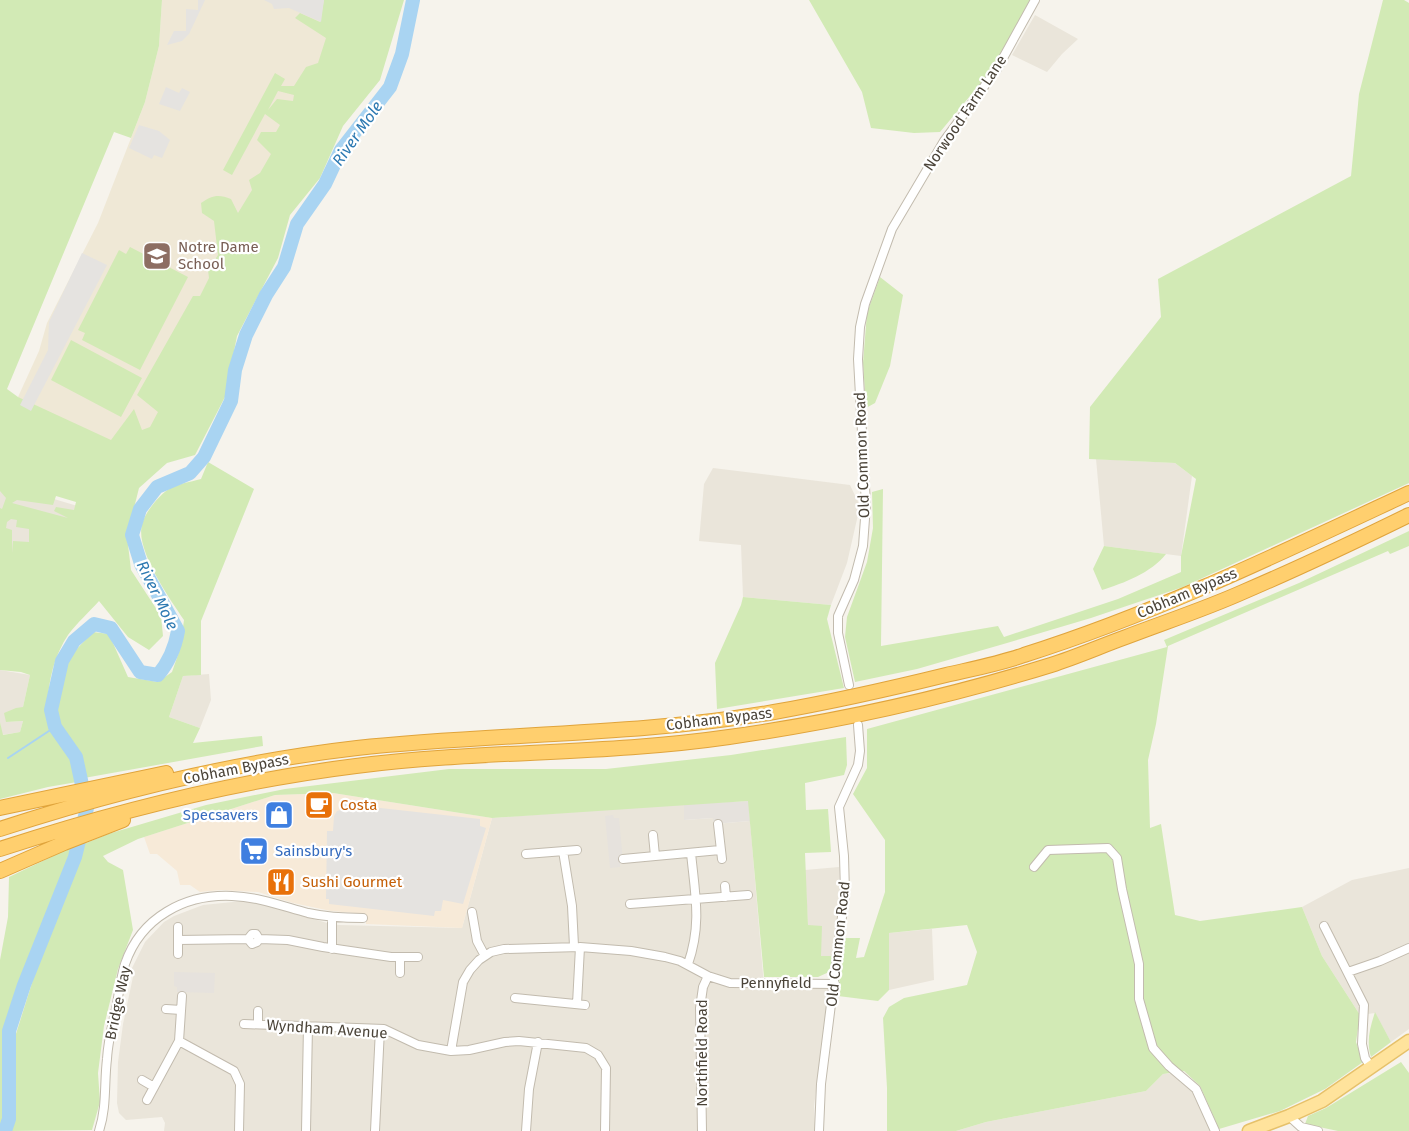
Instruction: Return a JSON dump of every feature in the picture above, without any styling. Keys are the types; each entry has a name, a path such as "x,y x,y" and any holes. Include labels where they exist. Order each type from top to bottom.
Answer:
{"highway":[{"name":"Cobham Bypass","path":"0,829 120,788 290,758 419,742 659,726 772,712 898,687 1022,656 1146,611 1269,558 1409,493"},
{"name":"Cobham Bypass","path":"0,849 50,832 122,816 190,796 271,779 424,759 645,746 727,737 823,721 915,701 1052,664 1156,626 1241,593 1409,515"},
{"path":"0,808 51,797 120,788"},
{"path":"0,871 122,816"}],"main road":[{"path":"1249,1131 1263,1129 1322,1101 1409,1041"}],"street":[{"name":"Norwood Farm Lane","path":"860,327 865,304 892,229 944,141 997,69 1035,0"},
{"name":"Old Common Road","path":"849,685 838,633 838,616 854,580 863,546 866,505 858,359 860,327"},
{"name":"Old Common Road","path":"819,1131 821,1084 845,893 839,807 858,765 860,751 858,725"},
{"path":"718,824 722,859"},
{"path":"653,836 655,856"},
{"path":"1034,867 1048,850 1108,848 1117,858 1139,964 1139,999 1153,1048 1169,1066 1196,1089 1215,1131"},
{"path":"526,854 577,850"},
{"path":"623,859 720,850"},
{"path":"515,998 581,1004 577,947 563,851"},
{"path":"688,964 696,936 691,853"},
{"path":"725,886 726,897"},
{"path":"630,904 748,895"},
{"name":"Bridge Way","path":"99,1131 105,1101 107,1054 123,974 133,947 154,920 168,910 188,901 218,896 263,899 309,913 363,918"},
{"path":"451,1051 464,982 474,965 485,956 477,941 472,912"},
{"path":"332,916 332,949"},
{"path":"1324,926 1364,1005 1362,1044 1365,1058 1371,1067"},
{"path":"178,927 178,954"},
{"path":"178,940 248,939 249,935 254,934 259,939 288,940 332,949 418,957"},
{"name":"Pennyfield","path":"485,956 504,949 577,947 653,954 688,964 722,981 738,984 835,984"},
{"path":"1348,972 1409,948"},
{"path":"400,957 400,973"},
{"name":"Northfield Road","path":"702,1131 700,1008 703,987 708,976"},
{"path":"147,1100 179,1041 182,996"},
{"path":"166,1009 181,1010"},
{"name":"Wyndham Avenue","path":"258,1011 258,1024"},
{"name":"Wyndham Avenue","path":"244,1024 380,1029 393,1032 426,1047 451,1051 469,1050 505,1042 538,1042 586,1048 601,1057 607,1072 605,1131"},
{"path":"306,1131 308,1026"},
{"path":"375,1131 380,1029"},
{"path":"179,1041 234,1071 240,1084 239,1131"},
{"path":"526,1131 529,1089 538,1042"},
{"path":"142,1080 154,1087"},
{"path":"1289,1116 1301,1127 1318,1131"}],"shaded area":[{"name":"Notre Dame School","path":"162,0 343,0 335,36 134,473 18,397 39,351 47,323 98,223 145,102 159,46"},
{"path":"198,0 205,0 189,34 182,41 167,45 174,31 186,31 186,9 198,10"},
{"path":"264,0 324,0 321,22 289,8 274,9 272,4"},
{"path":"1035,15 1078,39 1047,72 1012,55"},
{"path":"166,87 179,93 182,88 190,92 180,111 159,104"},
{"path":"139,125 159,131 170,140 162,158 154,155 152,159 129,148"},
{"path":"82,253 107,265 31,411 20,405 48,350 49,322"},
{"path":"1096,459 1175,463 1192,476 1181,556 1104,546"},
{"path":"713,468 850,485 860,506 847,563 831,605 743,597 741,545 699,541 704,484"},
{"path":"0,483 91,510 52,562 2,559"},
{"path":"0,670 30,675 23,707 6,722 23,721 20,732 2,735"},
{"path":"209,674 211,700 200,728 169,717 183,676"},
{"path":"333,793 492,818 462,928 366,924 366,914 331,911 293,903 258,892 221,890 200,892 190,885 180,885 177,871 157,854 150,854 144,837 275,795"},
{"path":"749,801 750,821 714,824 713,818 684,820 684,804"},
{"path":"344,804 480,819 480,826 486,828 463,904 443,900 441,911 435,911 434,916 329,904 329,899 326,899 327,831 333,831 334,816 337,811 344,809"},
{"path":"684,804 684,820 714,818 715,824 750,821 764,986 830,985 814,1106 815,1131 164,1131 165,1123 162,1117 126,1120 119,1113 117,1103 118,1062 134,972 131,970 145,942 164,922 174,916 203,905 243,901 260,903 339,925 462,928 492,818"},
{"path":"613,815 614,818 619,818 623,862 620,867 610,868 605,816"},
{"path":"839,867 840,894 833,956 820,956 808,925 805,870"},
{"path":"1409,868 1409,1029 1391,1042 1375,1013 1360,1015 1322,956 1302,907 1352,880"},
{"path":"932,929 934,980 889,990 889,933"},
{"path":"174,972 215,973 214,993 177,992 177,987 174,986"},
{"path":"1172,1073 1194,1090 1211,1131 956,1131 986,1122 1146,1091 1163,1074"}],"green space":[{"path":"0,0 162,0 159,46 145,102 131,138 114,132 7,389 18,397 111,440 134,409 142,430 150,427 158,412 137,395 193,296 200,296 209,278 208,270 218,255 214,221 202,213 201,203 216,196 227,197 231,199 238,213 252,190 249,180 260,173 271,154 257,140 261,132 276,132 280,125 265,114 232,175 223,170 275,73 285,79 281,86 294,86 306,67 318,63 326,38 295,18 300,13 320,22 324,0 404,0 380,80 343,126 320,178 290,215 278,258 237,336 225,397 195,455 167,463 139,488 127,536 131,570 161,616 163,636 149,650 128,637 99,601 68,635 62,645 53,668 48,693 51,729 72,758 77,782 0,799 0,722 3,735 20,732 23,721 6,722 4,713 23,707 30,675 0,670 0,508 2,509 6,498 0,491","holes":["278,91 294,95 293,101 277,99 268,110","56,496 76,502 74,510 56,507 54,511 68,518 12,503 17,500 53,505","11,519 17,520 16,527 29,529 29,542 13,541 12,553 12,530 6,528 7,522"]},
{"path":"809,0 1030,0 995,66 940,132 914,133 871,128 862,92"},
{"path":"1383,0 1404,0 1409,3 1409,483 1183,587 1007,643 917,669 855,682 845,637 847,617 867,562 873,528 872,492 883,489 881,646 998,626 1004,637 1118,599 1181,572 1181,556 1196,479 1175,463 1089,459 1090,407 1161,317 1158,279 1351,176 1359,94"},
{"path":"130,247 188,277 140,370 82,340 85,333 78,330 119,250 126,254"},
{"path":"880,277 903,295 890,366 875,403 866,408 863,363 867,313"},
{"path":"71,340 142,378 121,417 51,380"},
{"path":"208,462 254,489 201,621 201,675 183,676 169,717 200,728 193,743 262,736 263,746 84,778 81,761 59,724 57,702 68,658 93,632 109,634 128,677 158,682 172,672 180,649 184,620 155,574 144,547 141,535 142,524 155,502 169,489 201,479"},
{"path":"1409,531 1409,546 1390,554 1388,551 1168,646 1148,760 1150,828 1161,824 1175,915 1200,921 1302,907 1322,956 1360,1015 1356,1042 1363,1062 1325,1089 1280,1111 1219,1129 1200,1086 1184,1071 1163,1074 1146,1091 986,1122 956,1131 887,1131 883,1018 889,1007 904,998 967,985 977,952 967,925 889,933 889,990 878,1001 838,996 843,938 860,938 856,958 864,957 885,892 885,840 853,794 867,768 867,729 1167,647 1164,640 1299,583"},
{"path":"1104,546 1166,554 1145,572 1102,590 1093,569"},
{"path":"743,597 831,605 827,619 844,688 717,709 715,663"},
{"path":"846,737 847,765 844,775 805,783 806,810 828,809 831,852 805,853 808,925 822,926 821,956 833,956 829,972 818,977 764,977 748,801 492,818 333,793 275,795 138,839 103,856 108,862 123,870 133,930 118,969 104,1026 98,1073 100,1102 92,1130 10,1131 15,1115 15,1037 37,967 84,844 108,834 206,805 285,789 449,769 606,769 731,755"},
{"path":"72,847 13,998 4,1035 4,1117 0,1128 0,960 8,917 9,877"},
{"path":"1375,1012 1391,1042 1371,1057 1369,1040"},
{"path":"1401,1062 1409,1073 1409,1131 1338,1131 1305,1124 1308,1116 1326,1108"}],"waterway":[{"name":"River Mole","path":"5,1131 9,1119 9,1031 24,985 75,857 87,808 76,757 55,727 51,710 62,661 74,641 94,624 111,628 140,672 158,675 168,660 178,631 141,564 132,535 140,509 157,487 190,473 204,457 231,401 235,370 246,335 266,295 284,267 297,224 325,184 341,150 390,87 402,54 413,0"},
{"path":"8,758 55,727"}],"place":[{"name":"Notre Dame School","path":"157,256"},
{"name":"Costa","path":"319,805"},
{"name":"Specsavers","path":"279,815"},
{"name":"Sainsbury's","path":"254,851"},
{"name":"Sushi Gourmet","path":"281,882"}]}
